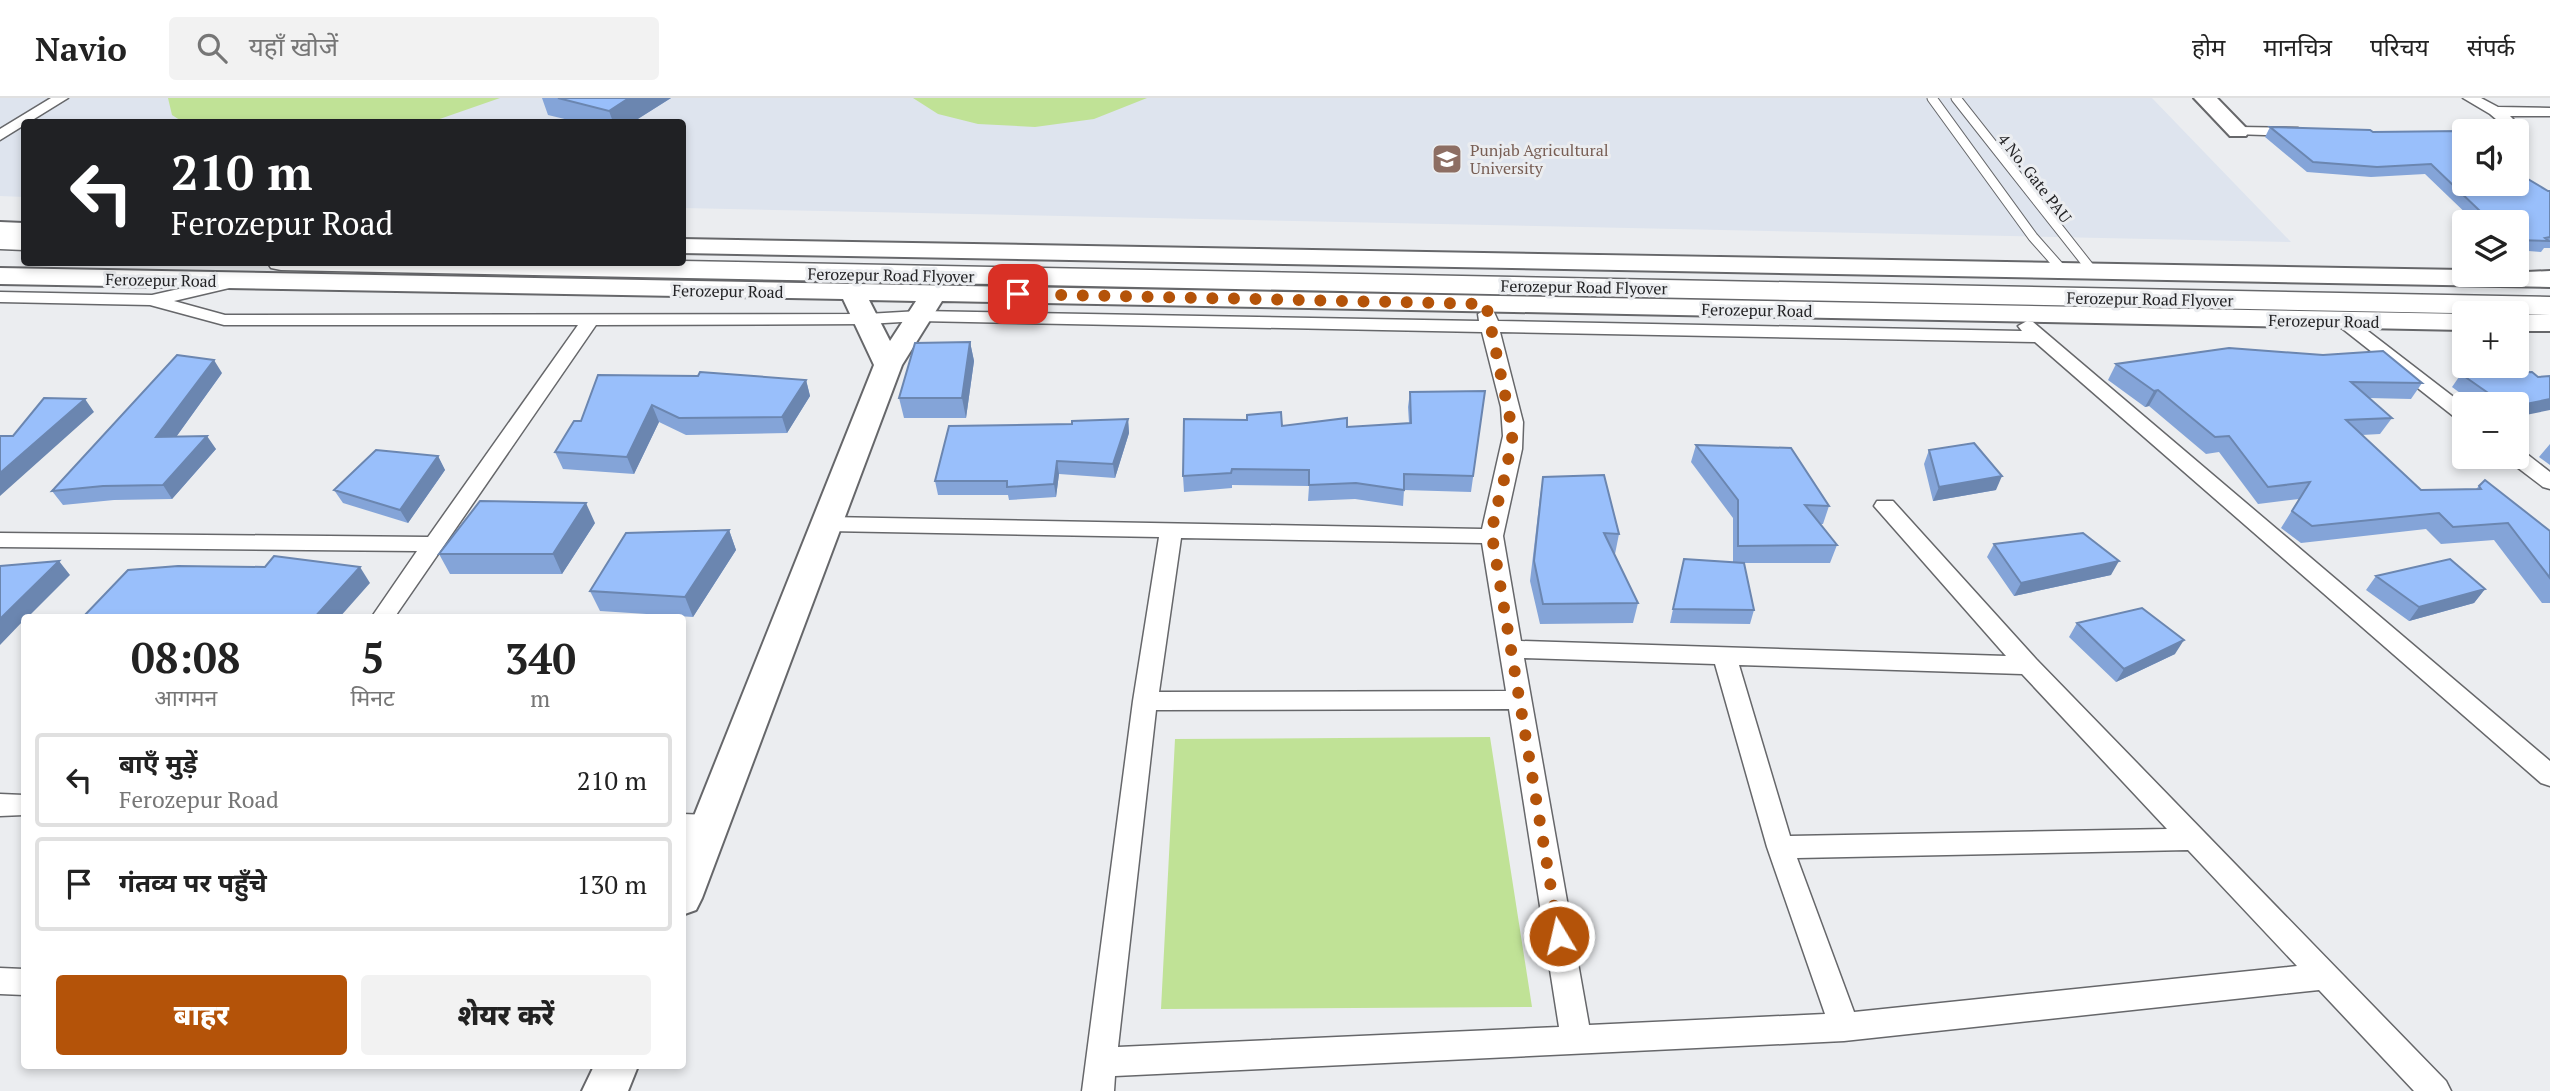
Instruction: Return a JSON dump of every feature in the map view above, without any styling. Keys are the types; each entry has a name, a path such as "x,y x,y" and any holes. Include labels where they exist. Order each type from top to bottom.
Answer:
{"main road":[{"path":"2205,98 2238,131"},
{"path":"0,229 21,230"},
{"path":"0,241 21,242"},
{"path":"686,246 2550,279"},
{"path":"0,256 21,257"},
{"name":"Ferozepur Road Flyover","path":"686,258 1477,269 1873,280 2550,291"},
{"name":"Ferozepur Road Flyover","path":"487,266 2550,306"},
{"name":"Ferozepur Road","path":"0,276 853,293 935,292 1488,316 2014,315 2452,323"},
{"path":"686,879 697,825 828,524 888,365 935,292"},
{"path":"853,293 888,365"},
{"path":"2529,323 2550,323"},
{"path":"606,1091 614,1069"}],"street":[{"path":"26,119 61,98"},
{"path":"2470,98 2505,119"},
{"path":"2495,111 2550,112"},
{"path":"0,135 21,122"},
{"path":"2238,131 2318,132"},
{"path":"0,297 151,300 236,281"},
{"path":"151,300 224,320 590,321 867,320 919,316 1488,316 2039,337"},
{"path":"2014,315 2550,776"},
{"path":"1488,316 1513,433 1492,536 1576,1040"},
{"path":"385,614 590,321"},
{"path":"2345,322 2452,406"},
{"path":"2529,466 2550,482"},
{"path":"1885,506 2028,664 2435,1091"},
{"path":"828,524 1492,536"},
{"path":"1171,532 1145,701 1100,1077 1576,1040 1844,1027 2325,976"},
{"path":"0,540 433,544"},
{"path":"1511,649 2028,664"},
{"path":"1725,657 1780,847 1844,1027"},
{"path":"1145,701 1520,700"},
{"path":"0,805 21,805"},
{"path":"1780,847 2194,839"},
{"path":"0,981 21,982"}],"lane":[{"name":"4 No. Gate PAU","path":"1932,98 2033,237 2064,272"},
{"name":"4 No. Gate PAU","path":"1956,98 2094,273"}],"shaded area":[{"name":"Punjab Agricultural University","path":"0,98 2152,98 2291,242 686,208 686,119 21,119 21,197 0,196"}],"green space":[{"path":"168,98 500,98 440,119 178,119 172,115"},
{"path":"913,98 1147,98 1094,119 1035,127 978,124 938,114"},
{"path":"1490,737 1532,1007 1161,1009 1175,739"}],"building":[{"path":"558,98 629,98 609,111"},
{"path":"2270,127 2373,132 2452,131 2452,184 2431,164 2377,167 2313,162"},
{"path":"2529,180 2550,191 2550,237 2545,238 2549,241 2529,240 2529,210 2479,210 2464,196 2529,196"},
{"path":"970,342 962,398 899,398 915,343"},
{"path":"2229,348 2323,355 2383,351 2422,383 2351,382 2392,418 2346,420 2421,490 2481,489 2479,486 2485,480 2550,531 2550,578 2508,523 2453,527 2439,513 2312,526 2292,511 2310,482 2268,487 2229,436 2215,437 2158,390 2154,391 2116,364"},
{"path":"177,355 214,360 156,437 207,436 163,485 103,486 52,491"},
{"path":"700,372 806,380 782,417 679,418 652,405 627,457 555,452 574,421 581,421 598,375 698,376"},
{"path":"2529,372 2538,377 2550,376 2550,399 2529,403 2529,392 2487,392 2467,378 2529,378"},
{"path":"1485,391 1473,476 1404,474 1404,490 1356,483 1309,485 1309,470 1232,469 1231,473 1183,476 1184,419 1247,420 1247,415 1281,412 1282,426 1347,418 1347,427 1411,423 1410,392"},
{"path":"44,398 85,399 0,473 0,436 13,436"},
{"path":"1128,419 1113,464 1057,461 1054,484 1007,487 1007,481 935,481 949,426 1072,424 1072,421"},
{"path":"1974,443 2002,476 1939,487 1929,450"},
{"path":"1696,445 1791,448 1829,506 1805,505 1837,545 1738,546 1738,500"},
{"path":"376,450 438,456 400,510 334,490"},
{"path":"1604,475 1619,534 1604,533 1638,603 1543,604 1534,561 1543,477"},
{"path":"480,501 586,503 553,554 439,554"},
{"path":"729,530 685,597 590,591 626,533"},
{"path":"2083,533 2119,561 2021,583 1994,544"},
{"path":"274,556 360,567 318,614 86,614 128,570 178,566 265,567"},
{"path":"1684,559 1744,563 1754,610 1673,609"},
{"path":"2450,559 2485,589 2419,607 2376,576"},
{"path":"59,561 0,619 0,566"},
{"path":"2142,608 2184,640 2124,669 2077,623"}],"place":[{"name":"Punjab Agricultural University","path":"1447,159"}],"route":[{"path":"1018,294 1486,304 1513,433 1492,536 1559,936"}]}
